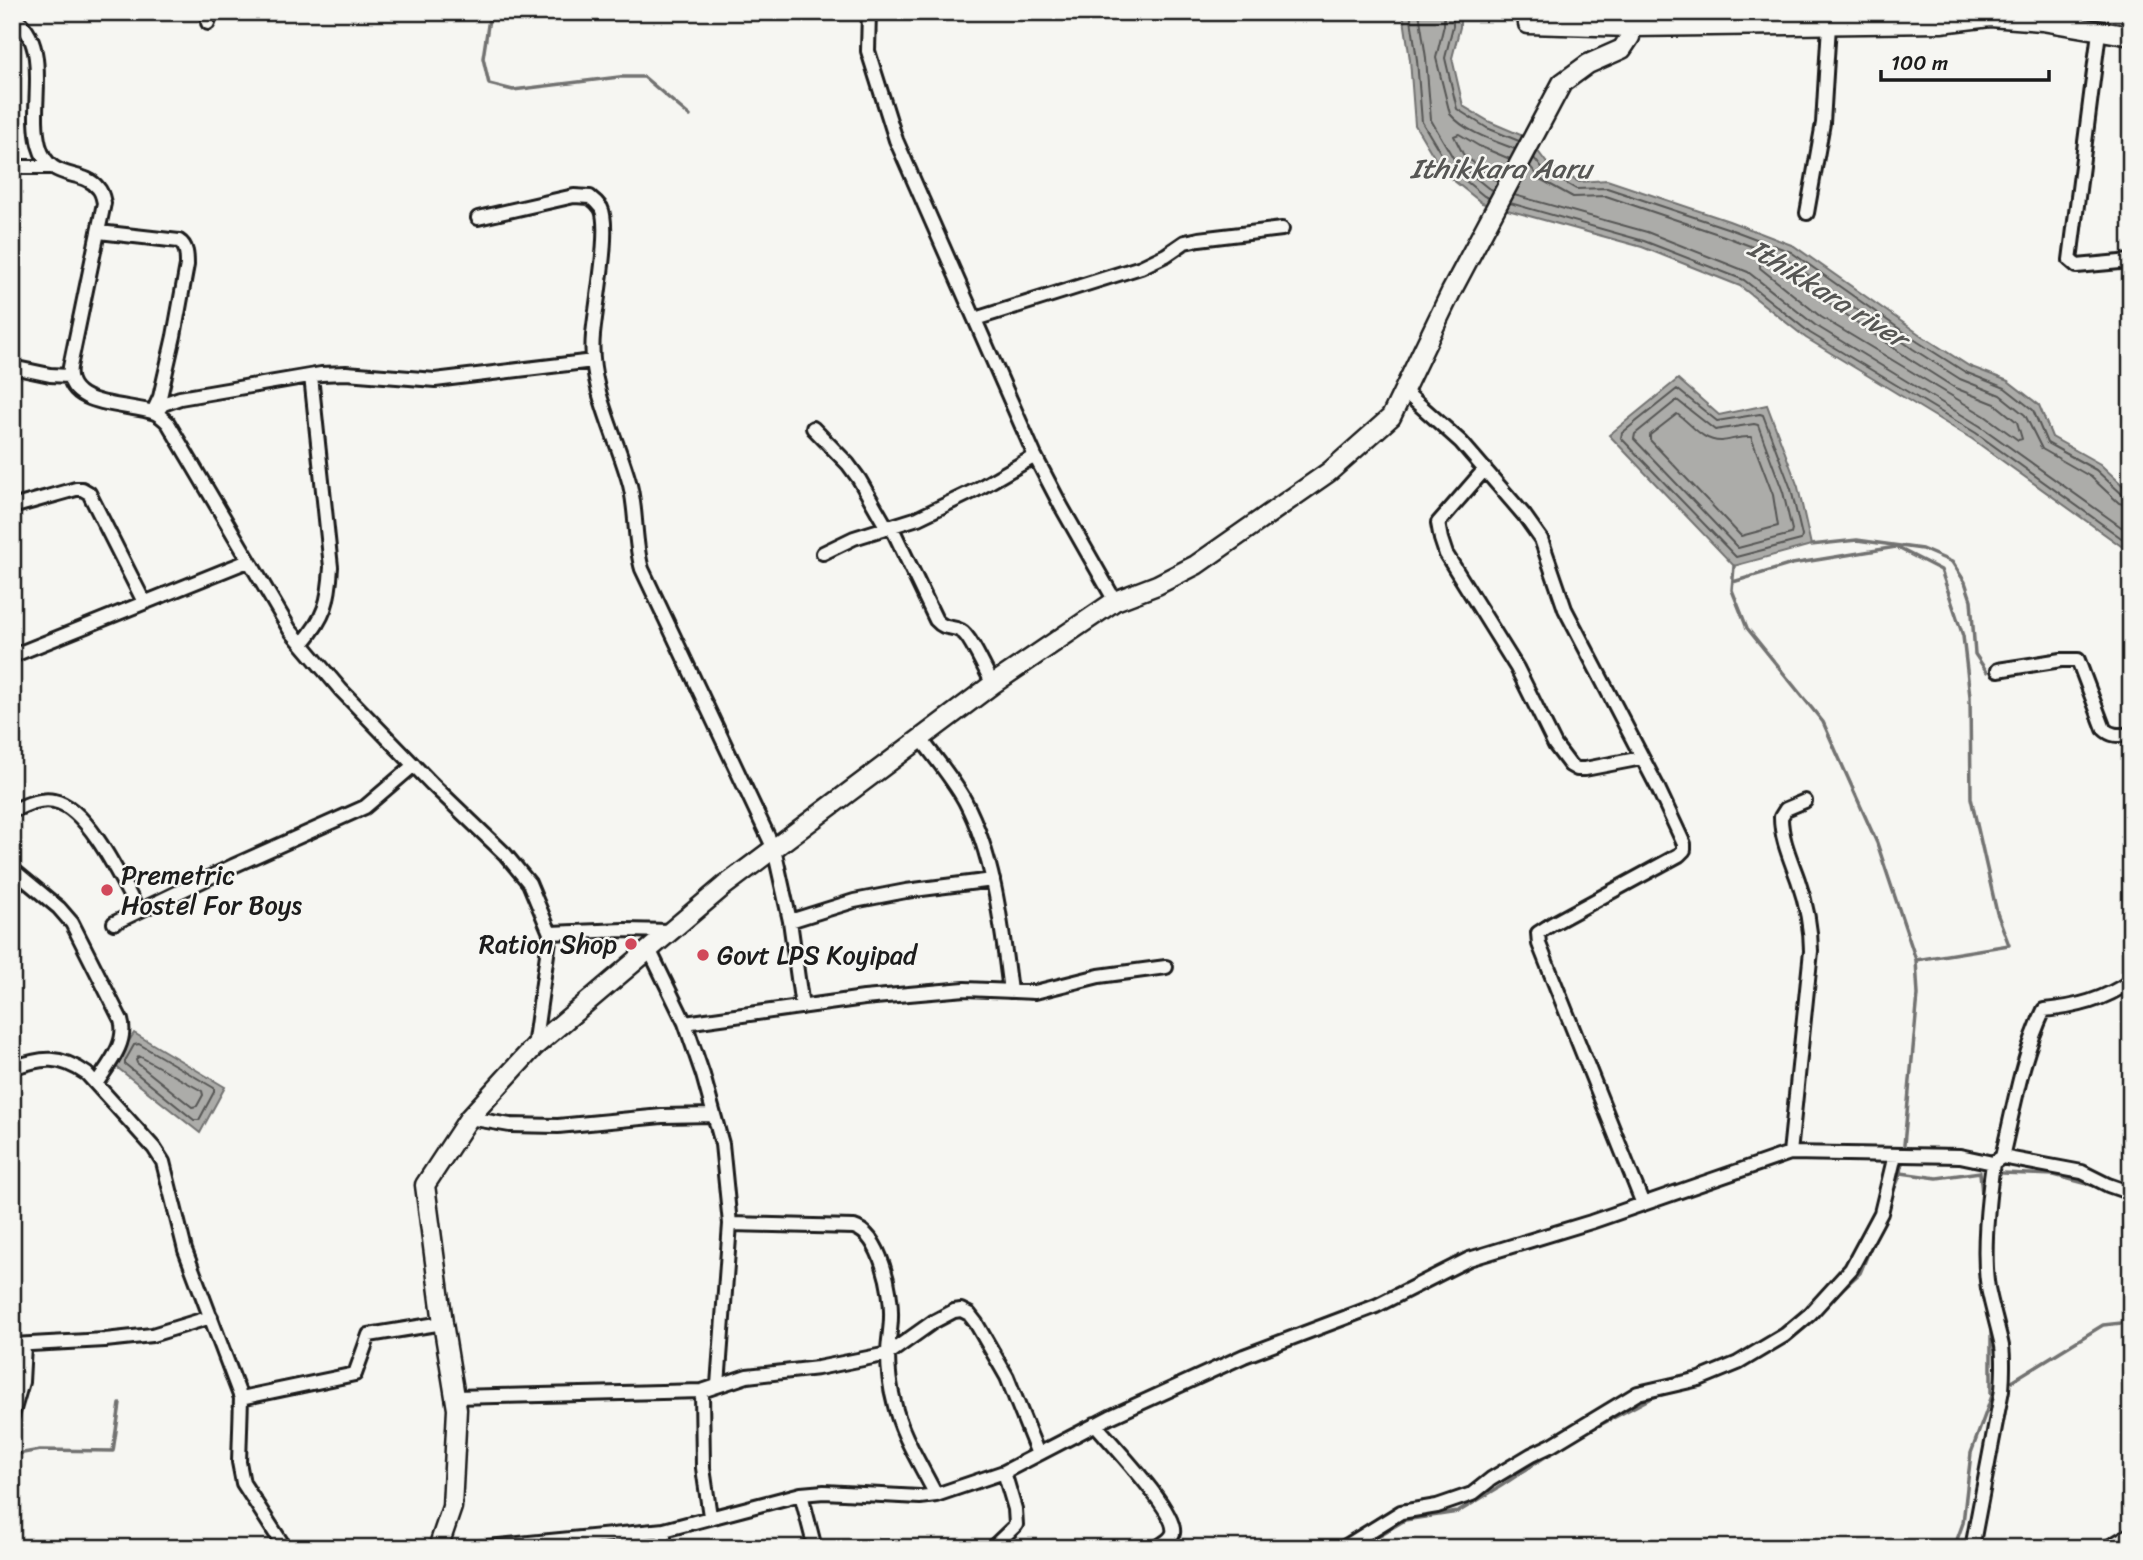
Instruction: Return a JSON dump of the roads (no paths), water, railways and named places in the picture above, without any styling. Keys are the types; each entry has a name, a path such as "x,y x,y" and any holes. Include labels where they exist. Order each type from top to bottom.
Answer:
{"street":[{"path":"869,12 868,51 896,140 1035,456 1115,601"},
{"path":"1527,12 1528,24 1631,27 1941,23 1990,17 2042,17 2099,32 2131,36"},
{"path":"12,16 26,29 35,49 38,139 45,158 61,173 87,180 99,188 104,203 69,376 77,389 92,400 154,413 169,423 290,630 341,690 505,854 529,883 550,933 534,1046"},
{"path":"1807,214 1823,123 1829,25"},
{"path":"438,1548 452,1507 457,1409 425,1185 469,1118 534,1046 724,886 993,684 1115,601 1157,585 1196,565 1329,472 1391,417 1451,292 1562,83 1588,64 1622,48 1630,37 1631,27"},
{"path":"2099,32 2070,260 2077,266 2131,261"},
{"path":"12,167 52,167"},
{"path":"478,218 574,196 590,197 601,207 604,230 593,361 601,399 629,485 642,569 774,849 790,921 802,1007"},
{"path":"975,319 1141,267 1185,242 1282,229"},
{"path":"99,232 179,240 187,254 174,336 154,413"},
{"path":"154,413 163,404 180,398 311,376 346,373 435,380 593,361"},
{"path":"12,367 69,376"},
{"path":"302,644 318,625 325,607 330,588 331,567 311,376"},
{"path":"1404,391 1461,442 1524,515 1541,539 1565,609 1684,844 1684,850 1679,855 1538,933 1545,959 1643,1204"},
{"path":"813,428 859,479 889,527 936,620 942,626 957,629 967,636 993,684"},
{"path":"823,553 854,538 918,518 976,490 1035,456"},
{"path":"1485,470 1438,523 1446,554 1517,668 1555,745 1570,765 1585,769 1642,758"},
{"path":"12,507 76,489 89,493 145,603"},
{"path":"12,656 248,561"},
{"path":"1998,670 2061,660 2078,660 2104,729 2109,734 2131,734"},
{"path":"921,739 966,803 993,880 1010,991"},
{"path":"114,923 244,860 365,807 414,765"},
{"path":"12,811 43,800 60,802 73,809 85,820 138,911"},
{"path":"1790,1153 1811,927 1788,853 1781,817 1786,809 1805,801"},
{"path":"12,869 59,908 72,923 121,1020 124,1032 122,1041 96,1084"},
{"path":"790,921 854,901 906,891 993,880"},
{"path":"550,933 671,931"},
{"path":"649,949 685,1023 722,1144 730,1224 718,1385"},
{"path":"685,1023 864,998 965,989 1035,992 1099,976 1166,967"},
{"path":"1972,1548 2004,1371 2002,1349 1988,1286 1986,1253 1989,1198 2021,1073 2035,1028 2044,1010 2094,1002 2131,981"},
{"path":"12,1068 31,1061 50,1059 65,1062 87,1074 154,1148 163,1162 185,1250 241,1398 239,1462 243,1483 285,1548"},
{"path":"469,1118 510,1125 558,1126 662,1116 713,1115"},
{"path":"478,1548 664,1530 801,1494 824,1492 920,1497 936,1495 1004,1472 1095,1424 1244,1356 1376,1306 1469,1259 1643,1204 1790,1153 1960,1156 1997,1160 2082,1172 2108,1185 2131,1192"},
{"path":"1343,1548 1401,1512 1418,1507 1437,1506 1472,1494 1491,1479 1638,1393 1699,1379 1738,1363 1786,1335 1811,1314 1851,1269 1881,1213 1895,1155"},
{"path":"730,1224 854,1227 861,1229 874,1246 884,1270 890,1297 888,1354 893,1401 901,1427 936,1495"},
{"path":"454,1397 702,1391 747,1376 818,1368 888,1354 914,1334 954,1311 961,1310 976,1322 1007,1377 1038,1454"},
{"path":"12,1416 23,1382 18,1345 152,1335 211,1317"},
{"path":"241,1398 355,1374 369,1335 443,1323"},
{"path":"702,1391 703,1468 710,1516"},
{"path":"1095,1424 1164,1507 1174,1531 1172,1537 1157,1548"},
{"path":"992,1548 1016,1525 1015,1509 1004,1472"},
{"path":"801,1494 815,1548"},
{"path":"664,1530 664,1548"},
{"path":"2107,1548 2131,1534"}],"water":[{"name":"Ithikkara Aaru","path":"1403,12 1460,12 1460,27 1452,58 1463,106 1490,122 1528,138 1549,166 1579,182 1607,180 1794,246 1969,366 2008,381 2039,405 2052,437 2100,464 2131,493 2131,553 1972,439 1806,338 1740,286 1642,247 1482,203 1443,172 1415,125"},
{"path":"1678,379 1719,415 1767,405 1798,487 1811,545 1734,566 1609,435"},
{"path":"134,1033 225,1087 200,1133 114,1065"}],"waterway":[{"path":"490,12 483,58 489,84 513,90 619,77 644,77 690,116"},
{"path":"1811,545 1857,540 1922,549 1952,562 1965,582 1971,600 1975,654 1987,672"},
{"path":"1733,582 1792,564 1896,547 1941,570 1963,636 1970,696 1971,798 1997,913 2009,945 1916,960"},
{"path":"1734,566 1732,590 1747,628 1823,722 1877,843 1916,960 1918,995 1904,1145"},
{"path":"1890,1199 1902,1165"},
{"path":"1901,1173 1937,1178 1980,1172 1983,1205"},
{"path":"2002,1173 2054,1175 2099,1187"},
{"path":"1828,1302 1860,1273 1874,1239"},
{"path":"2012,1381 2103,1325 2131,1322"},
{"path":"1991,1329 1991,1394"},
{"path":"1776,1348 1790,1339"},
{"path":"1566,1443 1651,1398 1672,1391"},
{"path":"1954,1548 1963,1523 1971,1453 1993,1393"},
{"path":"12,1455 40,1450 113,1451 120,1404"},
{"path":"1358,1548 1405,1520 1458,1512 1557,1449"},
{"path":"1866,1548 1897,1544 1938,1548"}],"place":[{"name":"Premetric Hostel For Boys","path":"107,890"},
{"name":"Ration Shop","path":"631,944"},
{"name":"Govt LPS Koyipad","path":"703,955"}],"water label":[{"name":"Ithikkara river","path":"1828,293"}]}
